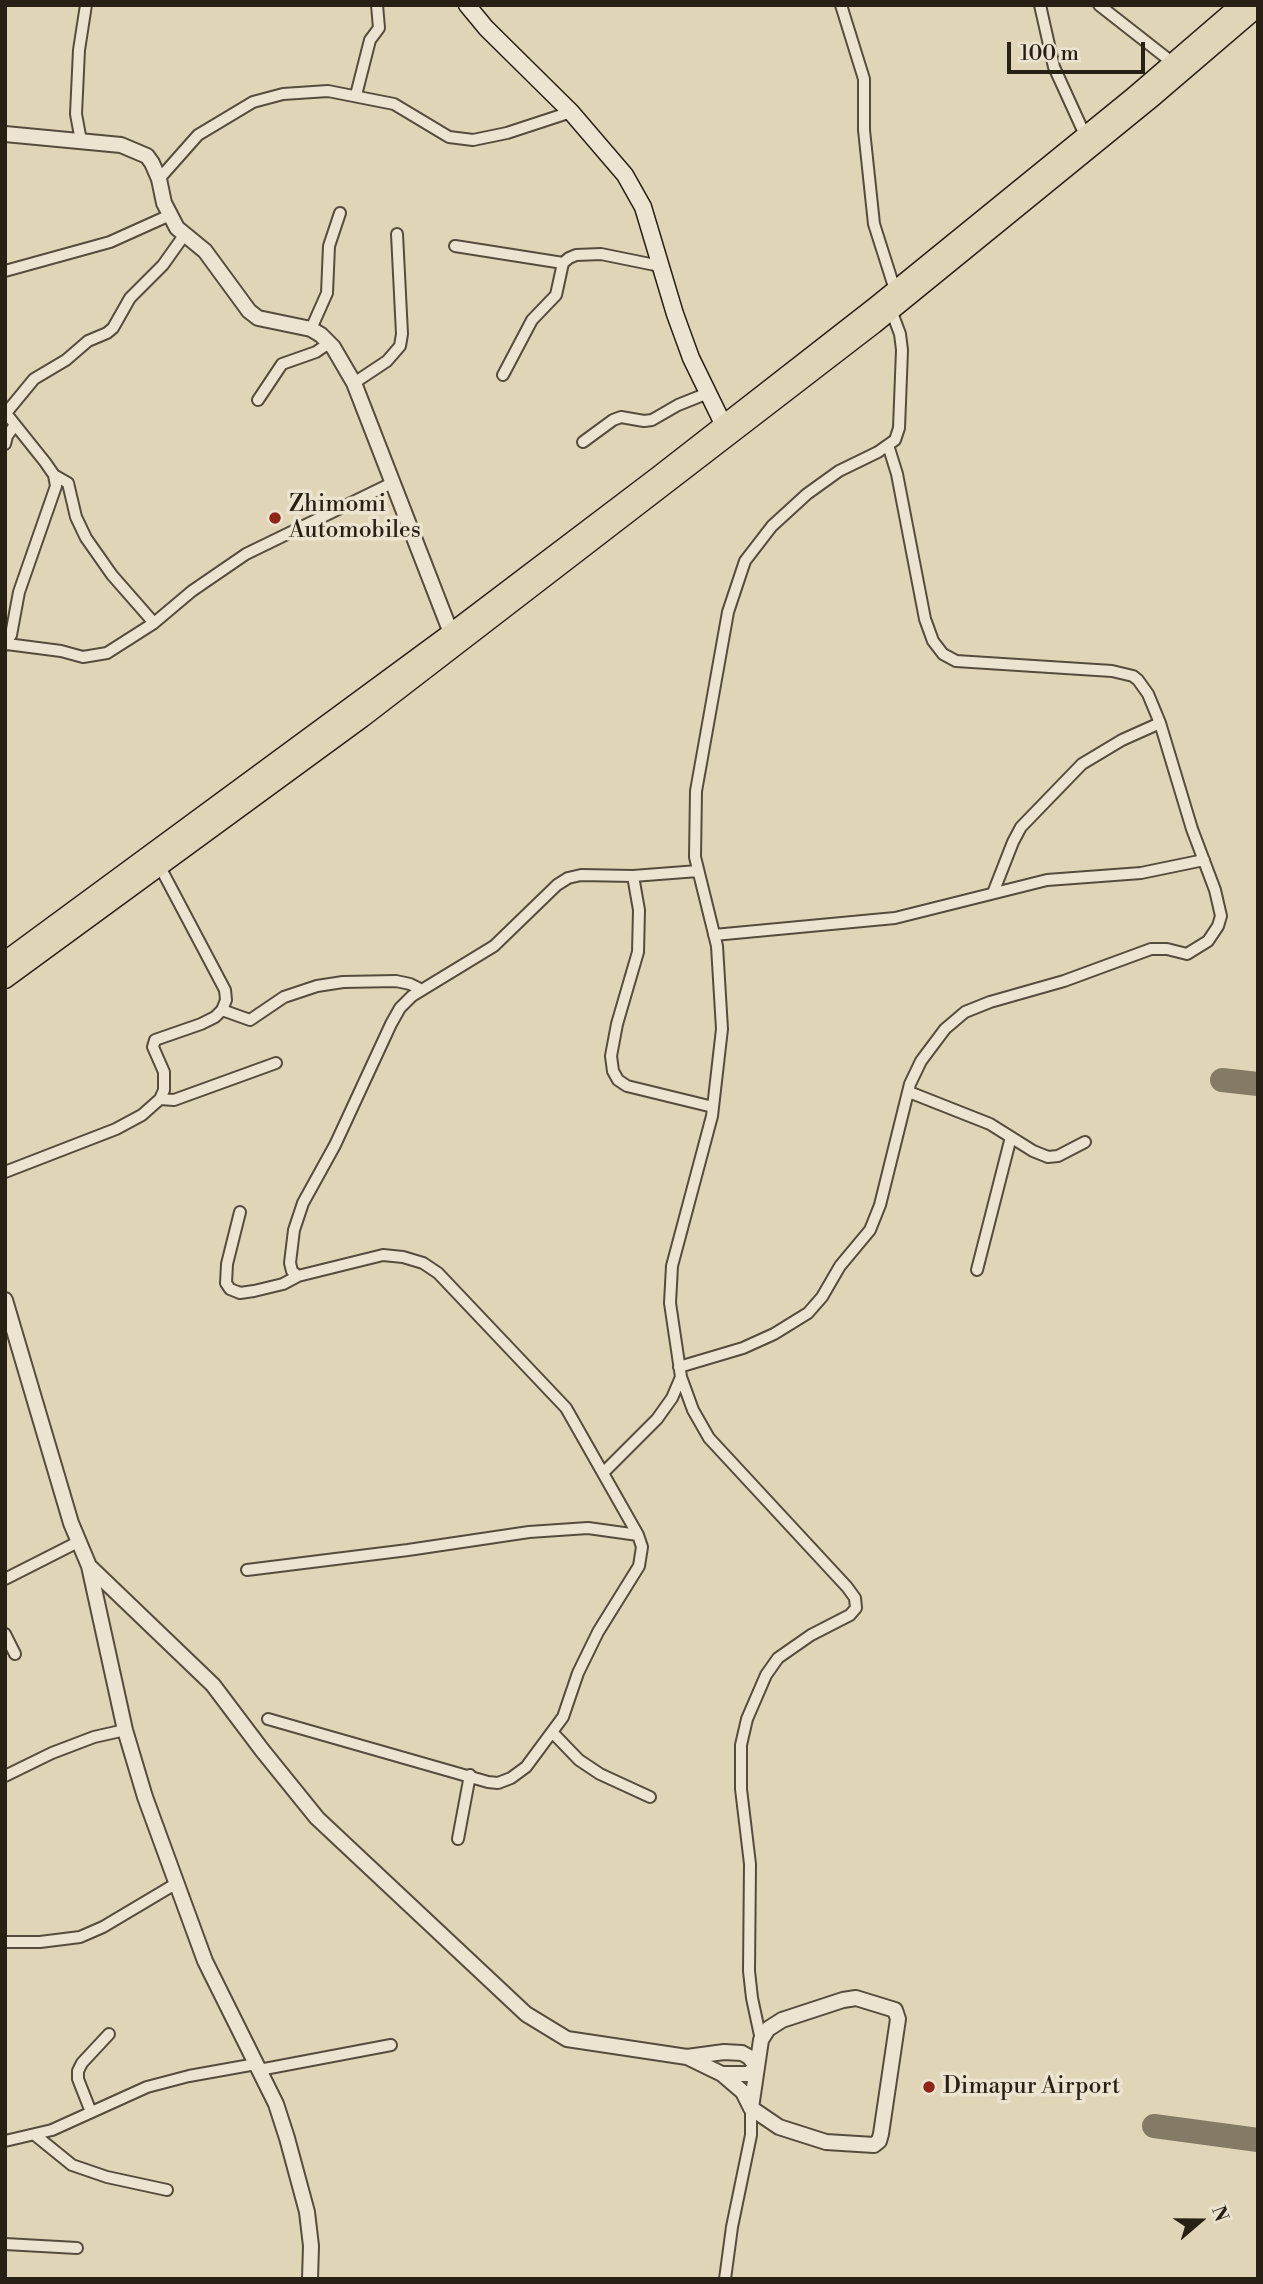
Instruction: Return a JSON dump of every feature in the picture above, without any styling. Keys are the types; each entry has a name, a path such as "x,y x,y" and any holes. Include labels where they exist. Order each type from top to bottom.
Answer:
{"main road":[{"path":"467,5 486,28 572,113 633,188 643,207 691,358 726,430"},
{"path":"5,979 362,718 726,430 1240,5"},
{"path":"5,961 891,310 1258,7"}],"street":[{"path":"81,141 76,114 79,50 86,5"},
{"path":"356,95 370,40 379,28 377,5"},
{"path":"841,5 864,79 864,130 874,224 895,290"},
{"path":"1040,5 1054,67 1085,135"},
{"path":"1099,5 1173,63"},
{"path":"159,179 198,135 253,102 283,94 328,91 394,104 449,137 473,140 507,133 572,113"},
{"path":"5,134 121,145 147,156 159,179 164,203 177,228 205,251 249,311 258,317 311,329 329,343 354,383 451,633"},
{"path":"311,329 327,293 329,246 340,213"},
{"path":"5,271 110,242 170,215"},
{"path":"154,623 112,575 86,538 76,517 68,483 54,475 6,413 34,379 66,360 88,341 113,328 130,298 163,265 185,234"},
{"path":"354,383 387,360 400,346 402,334 397,234"},
{"path":"455,246 564,263"},
{"path":"503,375 527,328 556,295 564,263 569,258 589,254 660,266"},
{"path":"725,2279 732,2227 751,2135 751,2108 761,2040 749,1971 750,1864 741,1776 741,1745 747,1719 766,1675 778,1658 811,1635 850,1615 856,1608 855,1598 847,1587 709,1438 693,1409 680,1372 670,1303 672,1266 713,1107 722,1029 720,974 714,935 695,857 696,791 728,612 745,561 772,526 807,494 839,471 895,440 899,428 902,350 900,334 891,310"},
{"path":"258,400 282,364 316,352 329,343"},
{"path":"583,442 613,420 621,417 652,420 678,404 708,393"},
{"path":"5,444 15,425"},
{"path":"680,1372 774,1334 808,1313 822,1297 840,1266 870,1230 880,1205 909,1091 921,1061 945,1029 965,1012 1064,981 1151,949 1167,949 1187,954 1208,941 1221,916 1215,890 1174,774 1160,723 1142,684 1133,676 1112,671 956,661 943,654 933,641 925,620 897,474 888,445"},
{"path":"54,475 56,486 23,582 12,635 6,645 61,651 83,657 98,655 115,648 154,623 192,591 246,554 344,504 392,483"},
{"path":"993,893 1021,827 1082,764 1097,753 1160,723"},
{"path":"714,935 895,918 1048,880 1141,873 1204,860"},
{"path":"5,1172 116,1129 142,1115 160,1099 164,1090 165,1079 153,1047 156,1040 201,1024 222,1010 226,1000 225,990 159,865"},
{"path":"298,1276 292,1271 290,1262 294,1230 303,1203 335,1145 400,1008 422,990 494,946 557,885 568,878 581,875 633,876 698,871"},
{"path":"633,876 639,910 638,952 617,1024 611,1056 613,1071 618,1080 627,1086 713,1107"},
{"path":"222,1010 250,1020 284,997 317,986 343,982 396,981 422,990"},
{"path":"160,1099 174,1100 276,1063"},
{"path":"909,1091 990,1124 1048,1157 1058,1156 1085,1142"},
{"path":"977,1269 1011,1136"},
{"path":"240,1212 227,1264 226,1283 230,1289 240,1293 283,1284 298,1276 383,1255 423,1263 438,1273 555,1394 576,1423 638,1535 642,1547 639,1566 598,1632 578,1673 562,1717 526,1767 511,1778 498,1783 268,1719"},
{"path":"5,1300 78,1542 89,1566 125,1730 145,1797 205,1961 276,2104 304,2202 311,2246 310,2279"},
{"path":"603,1473 657,1419 672,1398 680,1372"},
{"path":"247,1570 528,1532 588,1528 638,1535"},
{"path":"5,1579 78,1542"},
{"path":"89,1566 213,1685 317,1818 526,2014 567,2039 687,2057 724,2052 761,2040 768,2029 782,2020 843,2000 856,1998 895,2010 898,2019 881,2134 874,2145 838,2144 779,2127 751,2108 743,2092 722,2074 687,2057"},
{"path":"5,1634 15,1654"},
{"path":"5,1776 52,1753 94,1737 125,1730"},
{"path":"552,1732 579,1759 600,1774 650,1797"},
{"path":"458,1839 470,1775"},
{"path":"5,1942 40,1942 80,1937 103,1927 177,1883"},
{"path":"91,2112 78,2079 78,2071 109,2034"},
{"path":"5,2141 35,2135 167,2081 391,2045"},
{"path":"724,2052 749,2056 757,2067"},
{"path":"722,2074 748,2074 757,2067"},
{"path":"35,2135 72,2165 107,2177 167,2190"},
{"path":"5,2244 77,2248"}],"taxiway":[{"path":"1222,1080 1258,1084"},
{"path":"1154,2126 1258,2140"}],"place":[{"name":"Zhimomi Automobiles","path":"275,518"},
{"name":"Dimapur Airport","path":"929,2087"}]}
